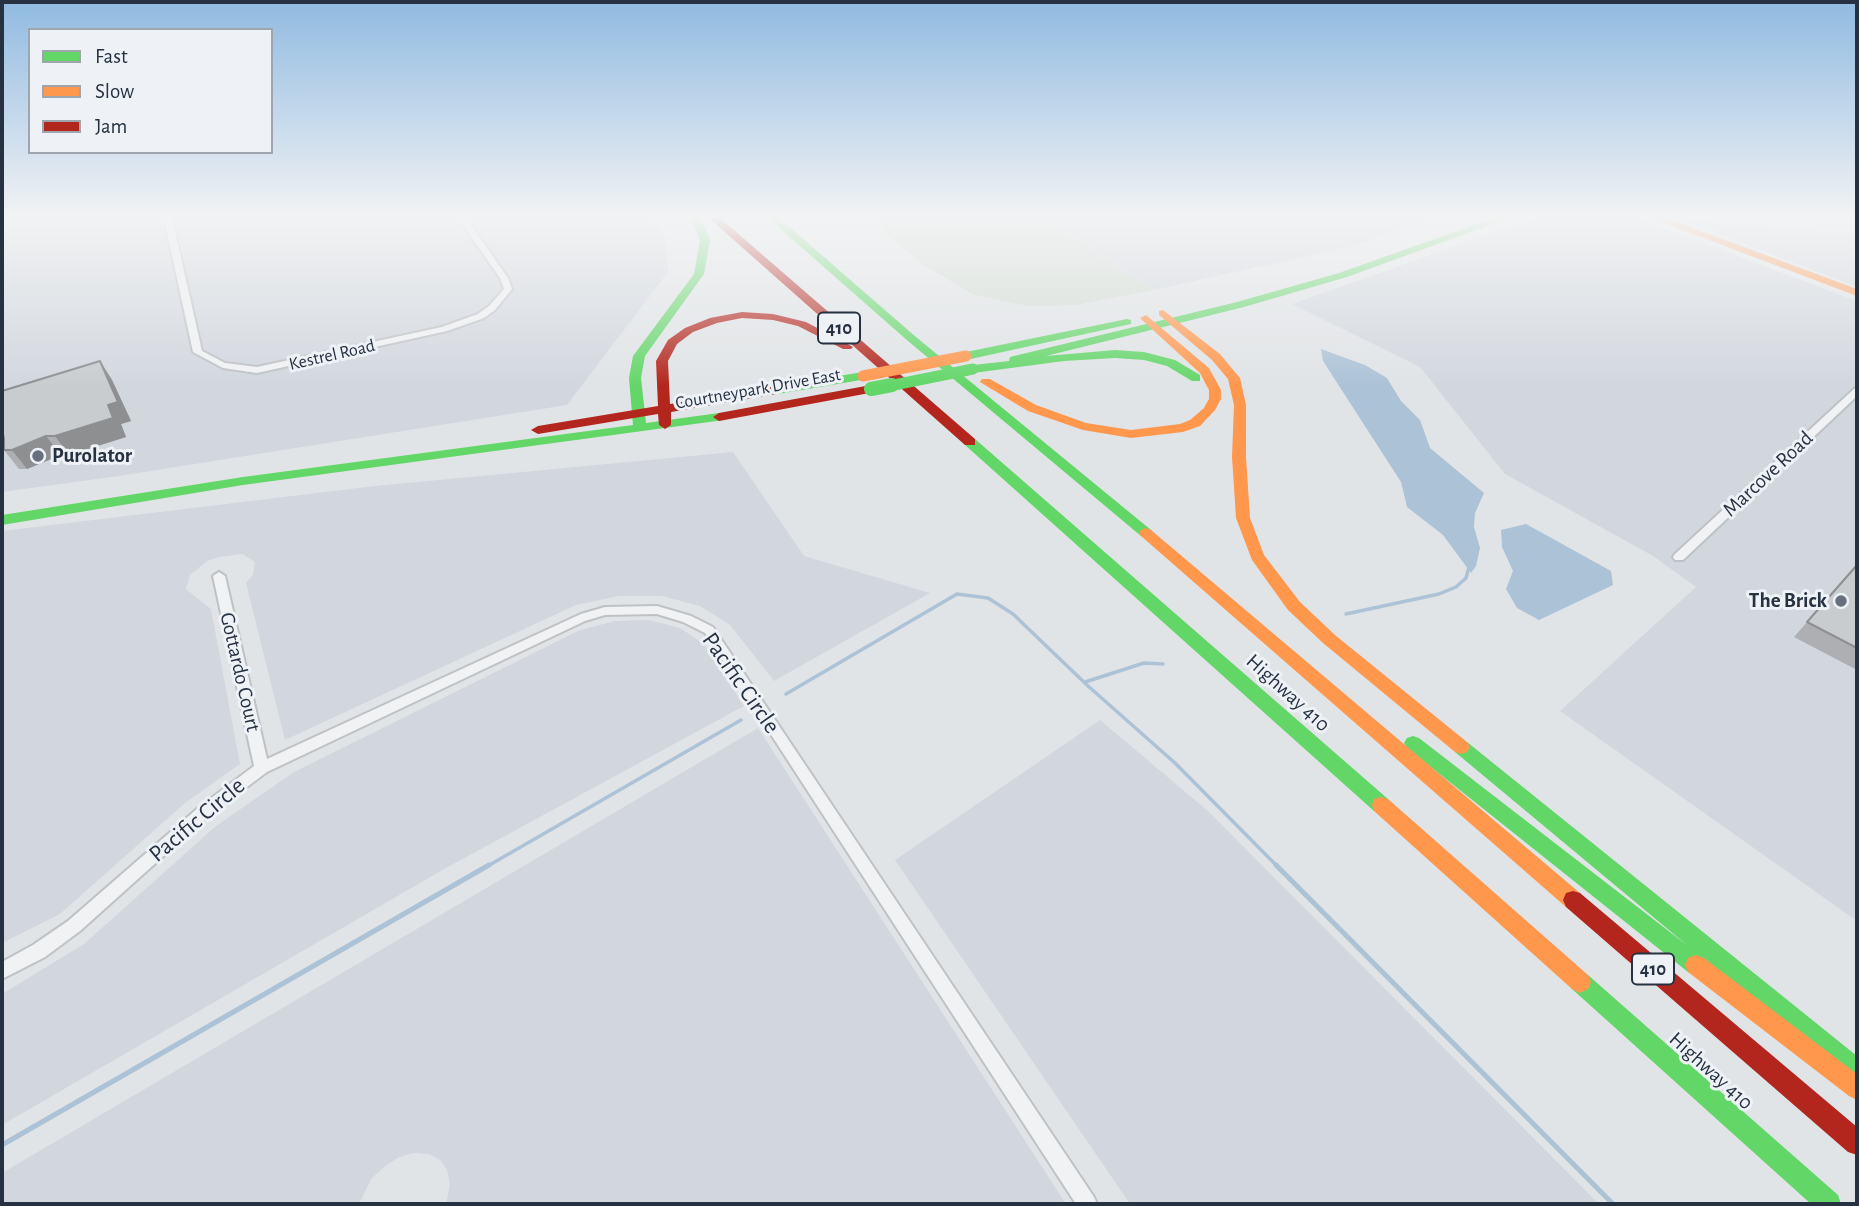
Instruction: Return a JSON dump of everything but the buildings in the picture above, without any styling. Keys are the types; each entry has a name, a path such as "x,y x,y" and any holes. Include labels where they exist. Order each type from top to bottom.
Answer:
{"main road":[{"path":"639,421 635,378 639,356 699,274"},
{"name":"Highway 410","path":"778,274 1190,634 1829,1204"},
{"path":"799,274 1190,634"},
{"name":"Highway 410","path":"838,274 1088,484 1857,1143"},
{"name":"Courtneypark Drive East","path":"1160,320 1315,274"},
{"name":"Courtneypark Drive East","path":"2,509 221,475 664,418 867,383 1160,320 1345,274"},
{"path":"1808,274 1857,293"},
{"path":"882,312 909,323 1007,395 1058,418 1102,430 1131,434 1168,432 1183,428 1202,417 1214,399 1215,390 1210,379 1160,320"},
{"path":"664,418 662,361 672,342 689,330 713,320 742,315 774,317 802,324 866,358 908,395 964,437"},
{"path":"1160,320 1216,358 1234,378 1240,405 1240,487 1243,518 1257,555 1294,606 1329,639 1857,1070"},
{"path":"970,362 1130,354 1156,358 1182,368 1201,383 1207,404 1202,417"},
{"name":"Courtneypark Drive East","path":"2,520 639,421"},
{"path":"1250,624 1300,651 1641,924 1857,1088"}],"street":[{"name":"Kestrel Road","path":"180,274 198,352 223,365 257,370 444,329 481,316 502,299 508,289 501,274"},
{"name":"Marcove Road","path":"1679,557 1857,391"},
{"name":"Gottardo Court","path":"219,576 262,768"},
{"name":"Pacific Circle","path":"2,971 74,926 203,812 262,768 581,618 605,611 657,610 709,629 1087,1204"}],"shaded area":[{"path":"2,274 666,274 567,405 2,492"},
{"path":"939,274 1130,274 1154,290 1076,305 1029,306 974,295"},
{"path":"1130,274 1225,274 1154,290"},
{"path":"1376,274 1786,274 1857,301 1857,921 1560,711 1696,587 1653,556 1505,474 1420,367 1292,304"},
{"path":"1824,274 1857,274 1857,287"},
{"path":"733,452 804,556 930,593 774,681 730,625 700,606 662,596 619,596 576,605 285,740 246,583 253,575 255,562 242,554 207,561 190,575 186,589 211,609 240,764 185,803 60,914 2,943 2,531 375,486"},
{"path":"649,620 680,628 704,644 744,706 446,868 2,1125 2,994 84,944 216,826 294,772 580,630 615,621"},
{"path":"1100,720 1208,811 1599,1204 1130,1204 895,860"},
{"path":"758,728 1066,1204 446,1204 450,1184 447,1170 440,1160 429,1154 414,1153 399,1157 371,1179 359,1204 2,1204 2,1173"}],"water":[{"path":"1321,349 1365,365 1387,378 1401,401 1420,420 1430,448 1484,493 1475,513 1474,527 1480,548 1476,566 1471,573 1443,535 1407,507 1401,482 1323,361"},
{"path":"1526,524 1611,571 1613,585 1539,620 1517,608 1506,589 1513,571 1502,547 1501,530"}],"waterway":[{"path":"1346,614 1439,594 1456,587 1466,578 1469,567"},
{"path":"786,694 957,594 988,598 1013,614 1088,686 1175,763 1278,867"},
{"path":"1085,682 1144,663 1163,664"},
{"path":"486,867 741,720"},
{"path":"2,1145 489,865"},
{"path":"1276,865 1613,1204"}],"traffic: fast":[{"path":"640,428 635,378 639,356 699,274"},
{"path":"838,274 1146,533"},
{"path":"1014,360 1240,305 1345,274"},
{"path":"966,356 1127,322"},
{"path":"973,369 1064,357 1115,354 1144,356 1171,363 1196,378"},
{"path":"871,389 973,369"},
{"path":"772,391 863,376"},
{"path":"2,520 243,481 719,417"},
{"path":"970,442 1381,805"},
{"path":"1413,743 1696,965"},
{"path":"1461,747 1857,1071"},
{"path":"1580,982 1829,1204"}],"traffic: slow":[{"path":"1807,274 1857,293"},
{"path":"1163,313 1216,357 1234,378 1240,405 1239,457 1243,518 1257,556 1294,606 1329,639 1461,747"},
{"path":"986,382 1032,408 1083,426 1131,434 1183,428 1195,423 1209,410 1215,399 1215,390 1205,371 1146,318"},
{"path":"863,376 966,356"},
{"path":"1146,533 1573,900"},
{"path":"1381,805 1580,982"},
{"path":"1696,965 1857,1088"}],"traffic: jam":[{"path":"778,274 970,442"},
{"path":"665,425 662,361 672,342 689,330 714,320 742,315 773,317 802,324 847,347"},
{"path":"719,417 871,389"},
{"path":"538,430 772,391"},
{"path":"1573,900 1857,1143"}],"place":[{"name":"Purolator","path":"38,456"},
{"name":"The Brick","path":"1841,601"}]}
